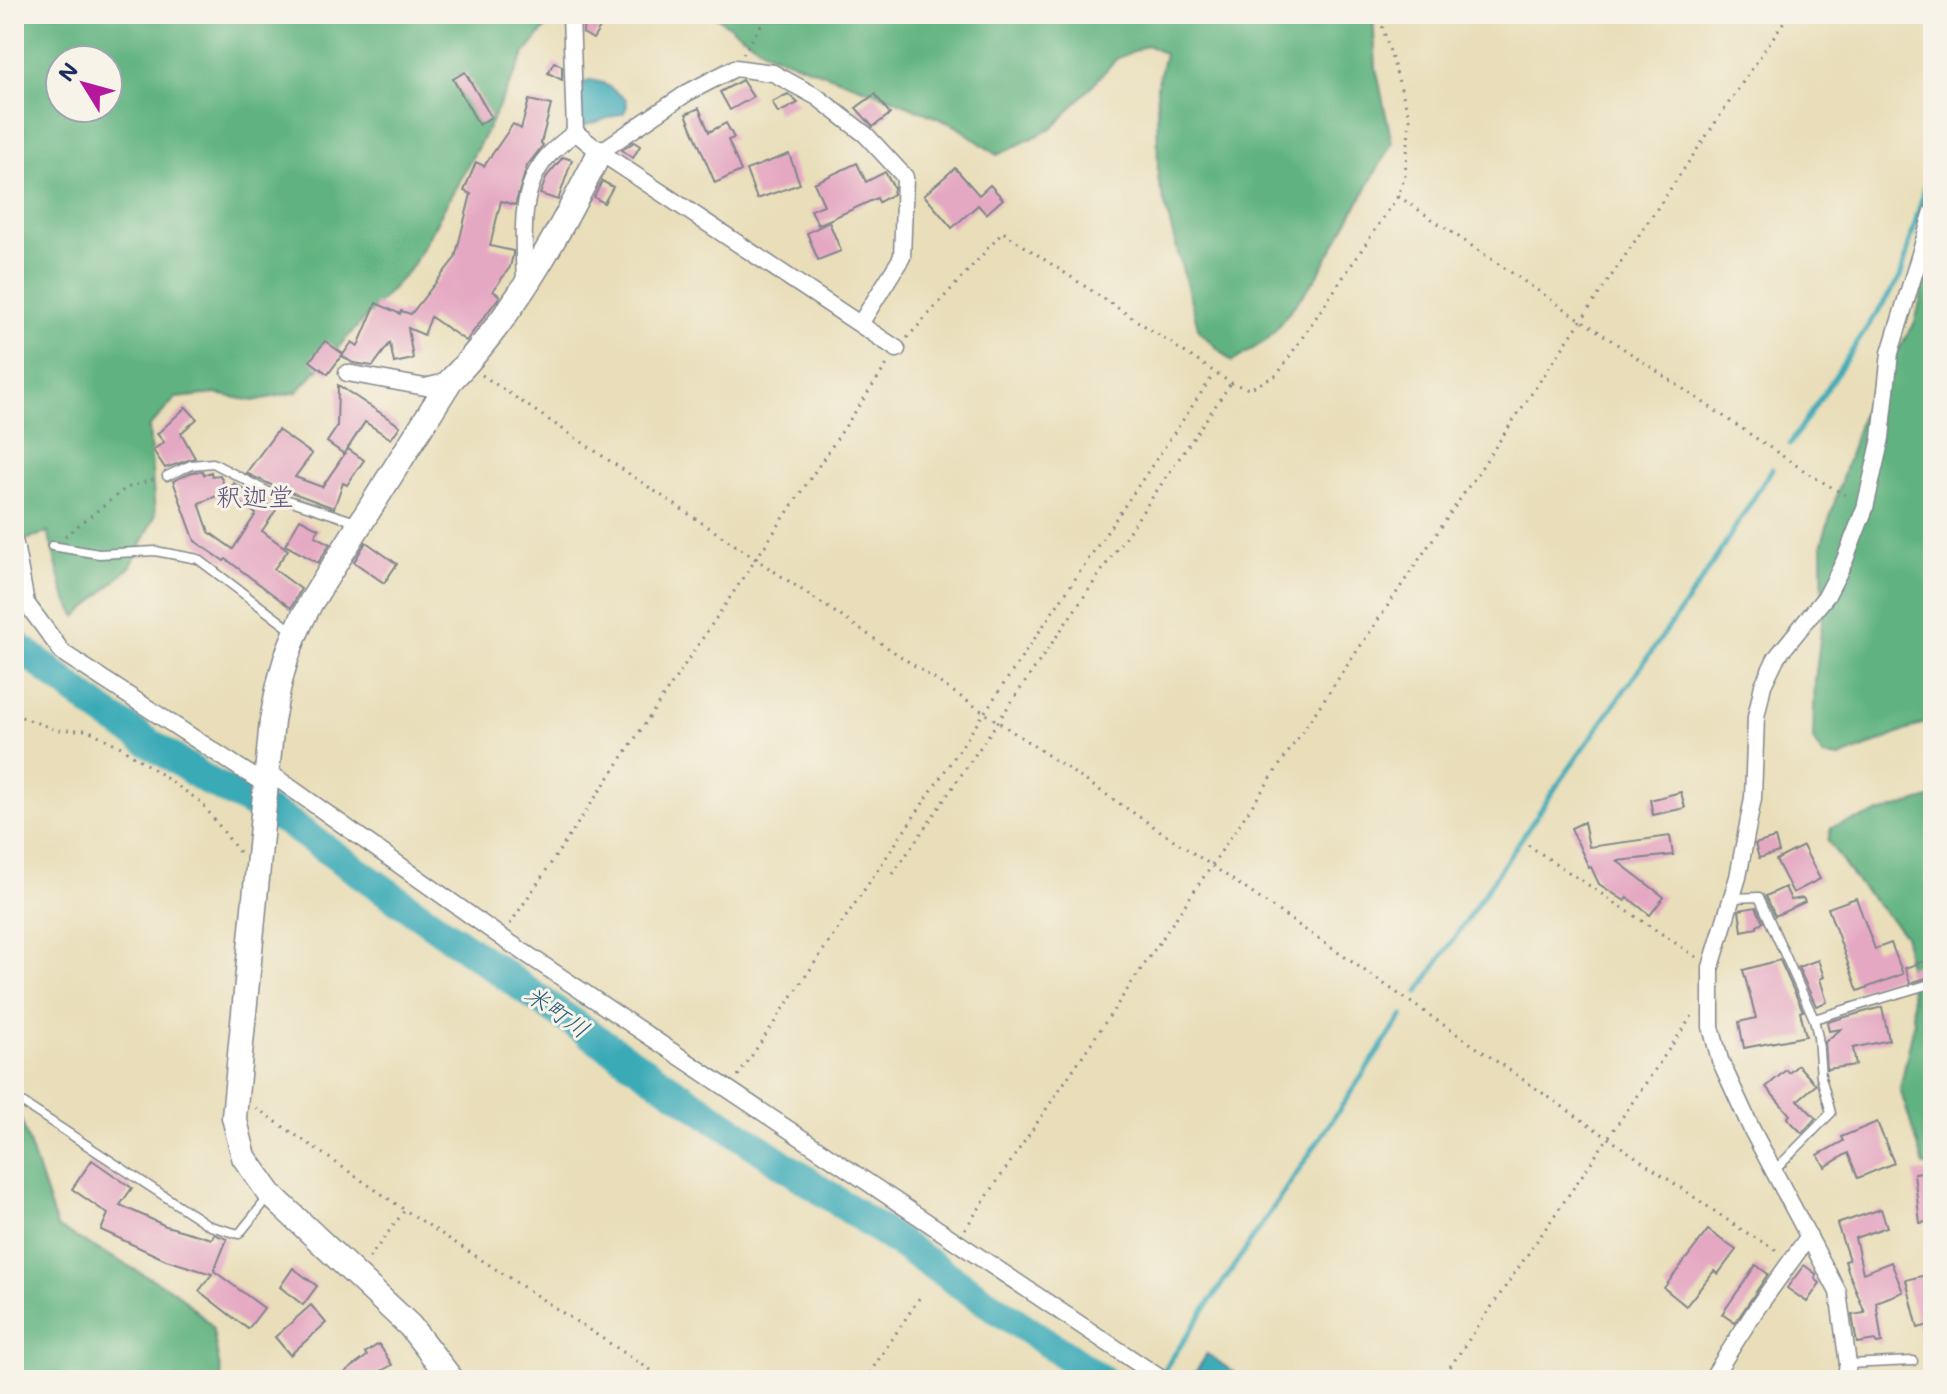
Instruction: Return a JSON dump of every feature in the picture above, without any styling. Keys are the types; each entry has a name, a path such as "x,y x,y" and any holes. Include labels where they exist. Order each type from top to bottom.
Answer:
{"street":[{"path":"571,14 575,132 600,152 897,349"},
{"path":"452,1380 410,1326 270,1194 244,1157 234,1117 272,721 281,668 294,632 458,372 525,285 573,205 600,152 687,93 735,68 773,73 817,97 866,135 905,177 902,257 860,324"},
{"path":"525,285 524,227 528,192 547,157 575,132"},
{"path":"1847,1372 1838,1292 1774,1172 1720,1060 1711,1027 1711,967 1738,877 1753,798 1756,717 1763,685 1776,658 1827,595 1865,508 1881,438 1890,353 1933,211"},
{"path":"347,373 425,387 458,372"},
{"path":"15,544 26,603 63,653 501,937 1163,1380"},
{"path":"1711,1380 1809,1236"}],"lane":[{"path":"167,476 191,465 213,463 284,500 360,524"},
{"path":"52,546 99,554 155,551 198,559 294,632"},
{"path":"1730,898 1759,897 1814,1019 1821,1077 1831,1113 1774,1172"},
{"path":"1814,1019 1933,983"},
{"path":"15,1098 210,1226 239,1234 270,1194"},
{"path":"1847,1372 1913,1361"}],"path":[{"path":"735,68 768,14"},
{"path":"501,937 897,349 1003,232 1231,383 1249,389 1277,375 1398,196 1405,175 1410,119 1382,25 1383,14"},
{"path":"958,1241 1789,14"},
{"path":"1398,196 1809,474 1865,508"},
{"path":"458,372 754,558 1211,865 1742,1230 1792,1259"},
{"path":"729,1089 1214,374"},
{"path":"893,874 1231,383"},
{"path":"52,546 126,488 167,476"},
{"path":"14,714 56,730 88,730 121,747 201,802 219,829 258,873"},
{"path":"1528,845 1711,967"},
{"path":"1441,1380 1710,990"},
{"path":"236,1095 405,1210 666,1380"},
{"path":"357,1274 405,1210"},
{"path":"865,1380 922,1294"}],"green space":[{"path":"14,14 557,14 525,53 486,132 412,267 297,392 253,401 216,394 176,398 149,427 155,516 131,566 77,617 65,597 48,532 14,544"},
{"path":"712,14 1373,14 1376,68 1392,143 1316,278 1267,340 1232,362 1199,331 1158,179 1157,86 1165,54 1147,45 1116,59 1053,128 997,155 956,126 768,53"},
{"path":"1933,247 1933,725 1924,723 1840,758 1823,756 1813,740 1815,680 1823,616 1822,543 1867,398 1915,323"},
{"path":"1933,797 1933,1167 1924,1165 1900,1089 1914,1023 1905,935 1857,882 1828,841 1831,827"},
{"path":"14,1098 57,1227 176,1292 212,1326 222,1380 14,1380"}],"water":[{"path":"591,80 603,83 626,99 624,113 584,126 580,124 580,85"},
{"path":"1207,1354 1245,1380 1191,1380"}],"building":[{"path":"584,14 603,23 593,39 583,33"},
{"path":"554,62 562,66 562,80 548,73"},
{"path":"465,72 491,117 479,125 453,79"},
{"path":"742,80 753,97 730,110 720,92"},
{"path":"788,94 798,103 778,113 772,102"},
{"path":"875,94 890,114 873,127 856,108"},
{"path":"529,100 551,105 543,145 527,166 515,205 501,201 490,246 513,251 513,255 510,267 493,291 500,296 466,341 431,317 424,335 408,328 413,359 394,363 390,343 373,366 353,363 342,356 352,342 358,346 376,303 400,314 401,311 411,314 455,258 471,194 464,191 476,162 484,166 513,124 521,129"},
{"path":"699,108 709,132 726,123 734,138 728,140 741,171 715,183 686,114"},
{"path":"634,142 640,146 633,158 622,150"},
{"path":"789,154 800,184 757,199 746,170"},
{"path":"563,157 572,160 558,200 540,194 547,176"},
{"path":"857,163 866,182 885,172 894,188 893,194 879,202 877,198 818,225 811,210 824,205 814,183"},
{"path":"955,168 979,195 990,185 1003,199 986,214 978,205 952,228 924,195"},
{"path":"602,181 613,187 604,203 594,197"},
{"path":"829,222 841,251 818,260 807,233"},
{"path":"325,341 343,354 328,374 310,361"},
{"path":"338,385 400,426 391,439 365,422 344,454 327,442 337,427"},
{"path":"186,407 197,419 181,433 195,458 165,468 153,450 164,442 157,434"},
{"path":"278,430 312,454 295,477 322,487 348,449 364,460 347,485 343,483 334,508 246,473"},
{"path":"202,471 204,475 211,472 212,476 220,475 227,492 199,503 209,532 233,549 256,514 227,493 234,483 276,510 262,531 288,550 274,569 301,589 291,608 226,559 224,561 195,541 173,481"},
{"path":"300,519 319,529 315,536 330,544 318,563 285,545"},
{"path":"366,542 397,564 384,583 354,562"},
{"path":"1681,792 1685,808 1653,815 1650,800"},
{"path":"1584,822 1589,847 1670,836 1673,855 1617,861 1664,897 1650,915 1627,897 1625,901 1599,884 1571,828"},
{"path":"1775,838 1779,852 1759,858 1755,844"},
{"path":"1803,846 1820,879 1793,893 1776,860"},
{"path":"1785,887 1791,900 1803,898 1805,902 1775,916 1766,896"},
{"path":"1856,898 1875,949 1891,943 1903,974 1858,991 1828,908"},
{"path":"1756,907 1763,922 1757,928 1742,931 1739,910"},
{"path":"1933,958 1933,976 1910,983 1905,968"},
{"path":"1780,960 1803,1011 1800,1012 1806,1036 1744,1048 1739,1022 1756,1018 1743,970"},
{"path":"1818,960 1827,1002 1816,1006 1798,967"},
{"path":"1882,1007 1889,1040 1853,1048 1856,1065 1827,1069 1825,1042 1841,1029 1829,1031 1827,1022"},
{"path":"1798,1065 1816,1085 1798,1100 1816,1118 1802,1133 1787,1118 1790,1115 1766,1087 1786,1070 1789,1073"},
{"path":"1877,1122 1894,1163 1858,1178 1848,1153 1825,1167 1818,1155 1843,1141 1841,1137"},
{"path":"92,1160 132,1188 120,1205 166,1226 212,1239 214,1234 227,1239 214,1271 264,1308 248,1329 199,1291 212,1274 166,1260 101,1230 108,1214 72,1189"},
{"path":"1933,1171 1933,1221 1920,1223 1914,1173"},
{"path":"1881,1209 1887,1227 1855,1238 1863,1273 1891,1262 1903,1292 1876,1302 1882,1343 1877,1344 1875,1340 1857,1343 1852,1315 1865,1313 1848,1271 1845,1261 1849,1260 1837,1224"},
{"path":"1708,1230 1736,1250 1718,1274 1714,1271 1686,1306 1664,1288"},
{"path":"1756,1265 1768,1274 1735,1323 1722,1314"},
{"path":"1804,1265 1816,1274 1815,1279 1820,1283 1807,1302 1787,1288"},
{"path":"293,1268 317,1286 303,1305 280,1287"},
{"path":"1930,1274 1933,1324 1918,1328 1906,1280"},
{"path":"311,1305 326,1323 290,1355 275,1337"},
{"path":"379,1344 392,1365 365,1380 335,1380 367,1356 365,1353"}],"waterway":[{"path":"1790,444 1900,278 1928,176 1933,140"},
{"path":"1418,992 1552,793 1702,580 1772,469"},
{"name":"米町川","path":"14,643 101,711 208,781 286,821 553,1009 1102,1380"},
{"path":"1164,1370 1403,1015"}],"district":[{"name":"釈迦堂","path":"255,497"}]}
